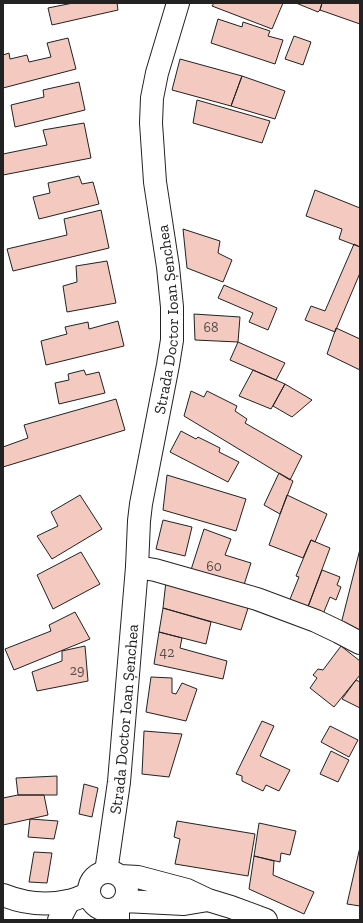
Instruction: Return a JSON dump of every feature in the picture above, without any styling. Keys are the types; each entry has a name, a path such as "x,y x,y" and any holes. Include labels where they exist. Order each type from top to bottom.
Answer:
{"street":[{"name":"Strada Doctor Ioan Șenchea","path":"113,874 137,567 139,521 172,340 172,307 168,267 155,182 151,123 157,73 178,3"},
{"path":"137,567 155,570 257,600 316,621 360,643"},
{"path":"72,905 89,886 92,879 99,874 113,874 138,877 187,890 208,900 266,920"},
{"path":"113,874 125,881 127,888 127,895 120,910"},
{"path":"3,895 24,901 39,903 72,905 91,901 103,910 120,910 184,904 208,900"}],"building":[{"path":"73,3 117,3 118,10 52,25 48,8"},
{"path":"214,3 283,3 272,29 212,6"},
{"path":"296,3 322,3 318,12"},
{"path":"322,3 360,3 360,24 320,10"},
{"path":"218,19 242,27 243,22 270,31 268,36 283,40 275,64 211,43"},
{"path":"294,36 311,42 303,65 285,59"},
{"path":"68,38 76,69 3,88 3,55 9,53 10,59 27,55 29,62 51,57 47,43"},
{"path":"180,59 242,76 231,106 172,90"},
{"path":"242,76 285,91 275,119 231,106"},
{"path":"79,82 85,110 15,127 11,105 44,97 43,90"},
{"path":"197,100 270,121 262,143 193,123"},
{"path":"84,123 91,158 3,175 3,154 47,145 43,130"},
{"path":"79,176 82,184 93,182 99,204 39,219 33,197 50,193 48,183"},
{"path":"315,190 360,208 360,247 339,239 342,229 306,216"},
{"path":"101,210 109,248 13,271 7,249 67,235 64,219"},
{"path":"183,229 220,241 218,253 232,260 223,282 187,268"},
{"path":"354,244 360,247 360,273 335,332 305,320 311,306 325,311"},
{"path":"107,261 116,303 67,312 63,286 77,282 76,266"},
{"path":"224,285 277,308 268,330 249,322 253,313 218,298"},
{"path":"194,314 240,317 238,342 195,340"},
{"path":"118,321 124,346 46,365 41,341 67,334 65,327 88,322 89,329"},
{"path":"336,328 360,339 360,370 327,354"},
{"path":"238,342 285,363 276,380 230,360"},
{"path":"84,370 86,375 99,372 105,393 59,404 55,383 69,380 68,374"},
{"path":"253,370 285,384 271,409 239,396"},
{"path":"285,384 312,400 292,417 273,406"},
{"path":"191,391 204,397 207,391 237,406 235,411 247,419 245,423 302,456 290,480 184,416"},
{"path":"116,399 125,430 3,467 3,447 28,438 24,425"},
{"path":"181,431 196,439 198,437 220,448 219,452 239,462 228,482 170,452"},
{"path":"279,473 293,481 280,514 264,505"},
{"path":"167,475 246,499 236,531 163,510"},
{"path":"80,495 102,529 52,559 37,536 58,526 51,512"},
{"path":"287,495 327,514 315,542 311,540 303,558 269,545"},
{"path":"163,520 192,527 185,556 156,549"},
{"path":"204,529 231,539 225,555 251,563 242,591 190,573"},
{"path":"311,540 330,548 306,612 288,604 299,577 296,576"},
{"path":"360,549 360,632 340,628"},
{"path":"81,552 100,584 53,609 37,575"},
{"path":"322,570 340,577 337,585 341,587 336,600 330,597 321,619 306,612"},
{"path":"166,581 249,605 241,630 163,608"},
{"path":"163,608 211,622 206,644 159,632"},
{"path":"75,612 90,639 14,670 5,649 51,631 49,625"},
{"path":"159,632 182,638 180,648 227,661 223,679 154,664"},
{"path":"85,646 88,681 37,691 32,672 62,661 62,651"},
{"path":"341,646 360,661 360,675 334,707 310,688 317,678 313,675 318,669 323,670"},
{"path":"151,677 172,678 172,693 176,694 182,683 197,689 186,721 146,712"},
{"path":"356,680 360,682 360,708 342,699"},
{"path":"262,721 274,726 260,756 290,770 279,791 266,785 263,791 242,781 242,776 236,774"},
{"path":"330,726 358,740 349,757 321,742"},
{"path":"144,731 182,734 169,777 142,774"},
{"path":"331,751 349,760 338,782 320,774"},
{"path":"57,776 57,795 18,795 16,778"},
{"path":"84,784 98,788 92,817 79,814"},
{"path":"18,795 44,795 48,815 3,825 3,798"},
{"path":"30,819 58,821 54,839 28,837"},
{"path":"177,821 255,834 248,876 175,864 180,839 174,837"},
{"path":"259,823 296,831 290,855 281,853 280,862 254,856"},
{"path":"360,847 360,906 347,904"},
{"path":"34,852 52,853 47,883 29,882"},
{"path":"254,856 274,861 273,875 314,892 304,914 249,889"}]}
